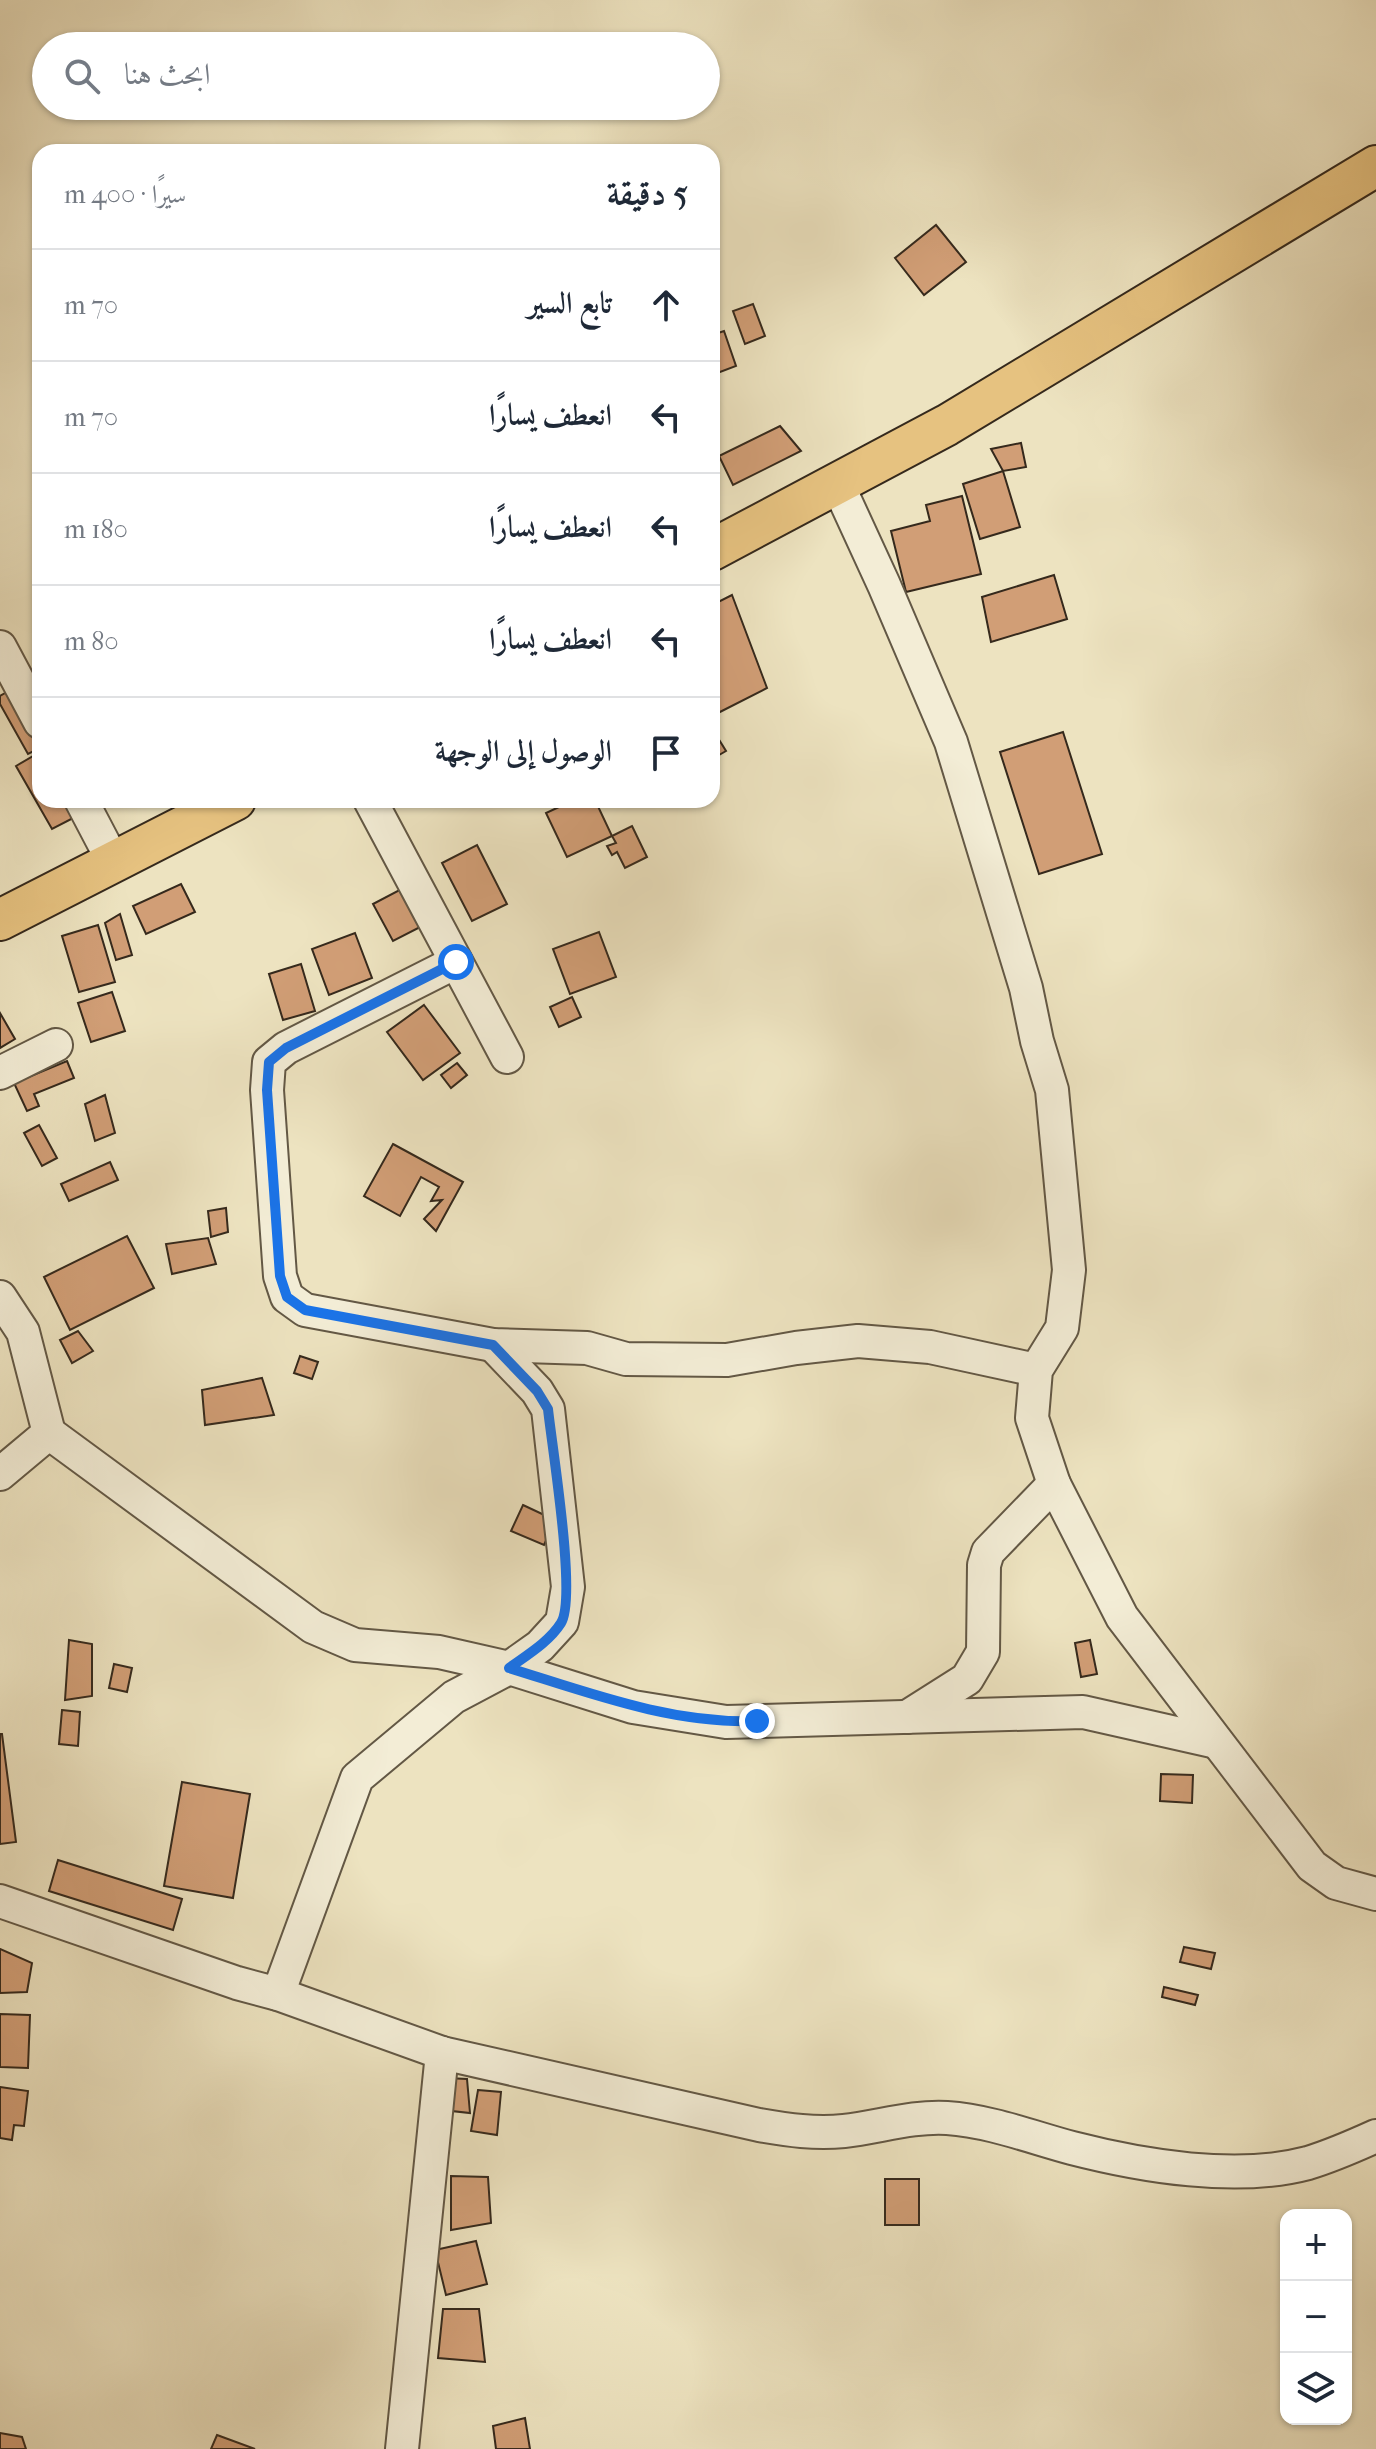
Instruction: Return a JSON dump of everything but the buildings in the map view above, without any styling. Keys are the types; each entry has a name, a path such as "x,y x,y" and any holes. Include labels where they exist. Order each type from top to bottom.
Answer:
{"main road":[{"path":"720,546 960,417 1376,166"},
{"path":"0,920 219,808"}],"street":[{"path":"838,485 951,742 1026,988 1037,1041 1052,1090 1069,1270 1062,1328 1036,1370 1032,1418 1054,1484 1122,1617 1312,1866 1336,1883 1376,1894"},
{"path":"4,662 32,709"},
{"path":"85,808 113,861"},
{"path":"374,808 507,1057"},
{"path":"456,962 286,1048 269,1062 267,1090 280,1276 287,1297 305,1310 493,1345 587,1348 626,1359 727,1360 858,1341 930,1347 1036,1370"},
{"path":"0,1073 56,1045"},
{"path":"0,1298 23,1332 49,1433 313,1627 355,1645 439,1652 509,1668 633,1707 726,1722 1083,1712 1216,1742"},
{"path":"278,1994 357,1778 454,1697 509,1668 540,1646 562,1622 568,1587 548,1409 537,1391 493,1345"},
{"path":"0,1474 49,1433"},
{"path":"907,1717 967,1679 983,1652 984,1565 988,1552 1054,1484"},
{"path":"0,1901 237,1983 278,1994 442,2053 759,2125 804,2132 845,2131 908,2120 946,2118 985,2123 1119,2159 1167,2166 1258,2170 1305,2164 1376,2136"},
{"path":"402,2449 442,2053"}],"route":[{"path":"456,962 286,1048 269,1062 267,1090 280,1276 287,1297 305,1310 493,1345 537,1391 548,1409 568,1587 562,1622 540,1646 509,1668 633,1707 726,1722 757,1721"}]}
